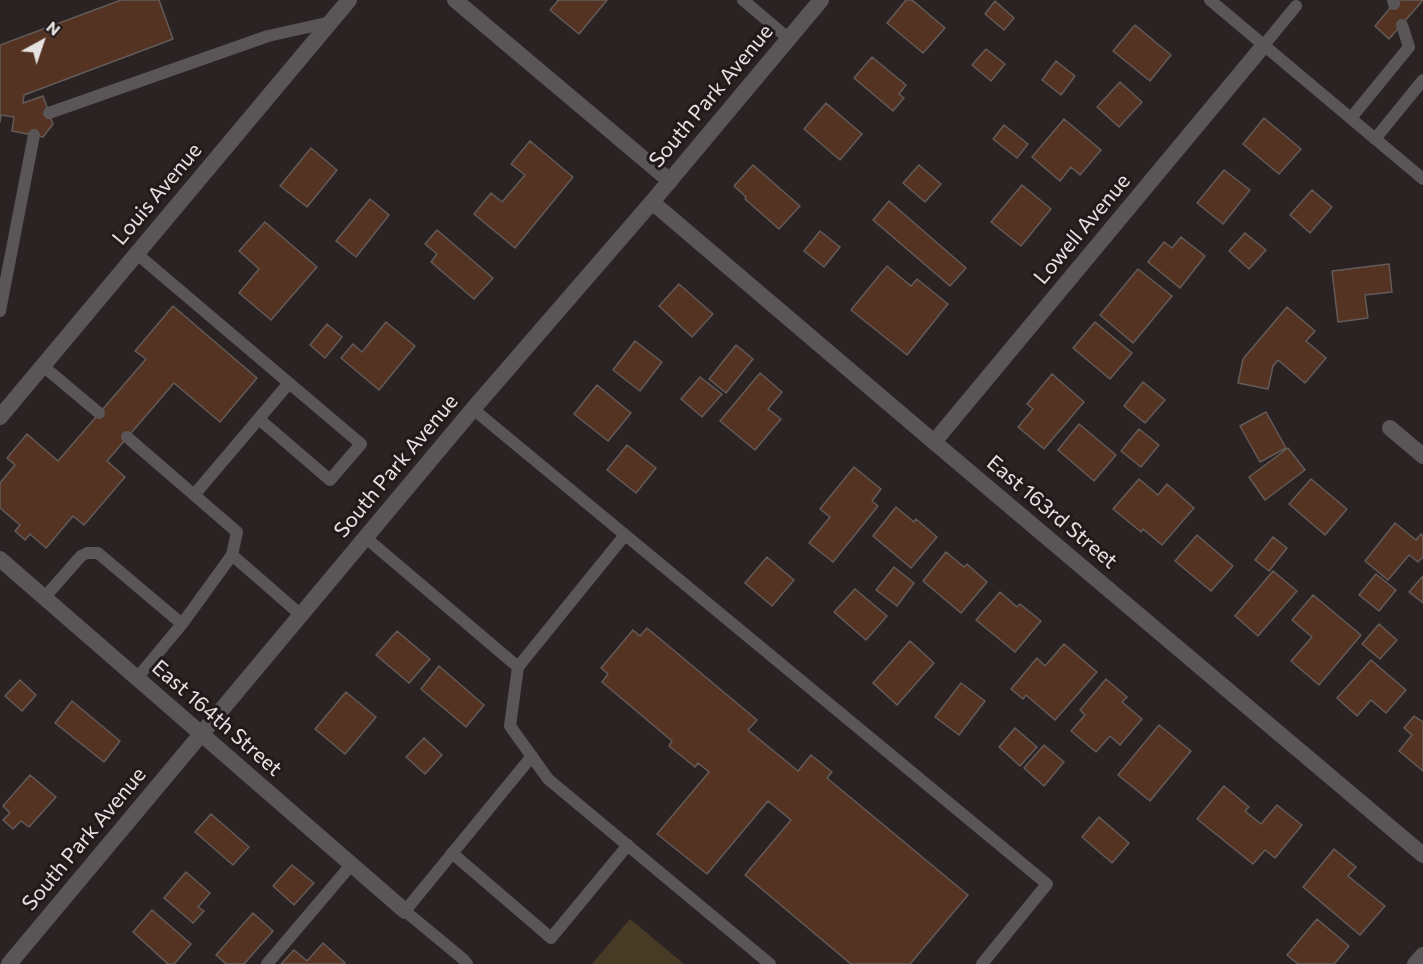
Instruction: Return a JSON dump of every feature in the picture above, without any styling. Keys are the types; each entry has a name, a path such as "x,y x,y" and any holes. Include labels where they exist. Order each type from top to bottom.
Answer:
{"street":[{"name":"Louis Avenue","path":"0,417 349,0"},
{"path":"455,0 670,181"},
{"name":"South Park Avenue","path":"9,964 473,409 670,181 821,0"},
{"name":"Lowell Avenue","path":"934,442 1264,45"},
{"name":"East 163rd Street","path":"652,202 1423,855"},
{"path":"1390,428 1423,456"},
{"name":"East 164th Street","path":"0,559 405,911"},
{"path":"1415,964 1423,955"}],"lane":[{"path":"743,0 789,39"},
{"path":"1210,0 1423,179"},
{"path":"1264,45 1296,6"},
{"path":"49,113 268,36 331,22"},
{"path":"1351,118 1409,47 1402,25"},
{"path":"1375,139 1423,80"},
{"path":"0,310 34,135"},
{"path":"137,254 361,444 330,480 259,419"},
{"path":"43,366 99,413"},
{"path":"194,495 289,382"},
{"path":"473,409 1047,884 982,964"},
{"path":"128,437 237,532 232,555 182,624 137,678"},
{"path":"625,535 518,667 510,726 548,779 770,964"},
{"path":"366,538 518,667"},
{"path":"44,598 81,556 87,552 98,553 182,624"},
{"path":"232,555 300,615"},
{"path":"467,964 405,911 532,756"},
{"path":"452,853 551,938 628,845"},
{"path":"267,964 351,865"}],"shaded area":[{"path":"630,919 684,964 592,964"}],"building":[{"path":"121,0 159,0 173,39 24,95 23,103 43,96 53,124 43,137 12,131 14,117 1,115 0,122 0,45"},
{"path":"557,0 607,0 579,34 550,10"},
{"path":"906,0 912,0 945,28 923,53 887,23"},
{"path":"1397,0 1423,0 1389,39 1375,26"},
{"path":"995,1 1014,18 1004,30 985,14"},
{"path":"1135,25 1171,55 1150,81 1113,51"},
{"path":"986,49 1005,64 991,81 972,65"},
{"path":"872,57 906,85 899,94 904,98 893,111 854,78"},
{"path":"1056,61 1075,76 1061,95 1042,80"},
{"path":"1120,82 1142,102 1119,127 1097,107"},
{"path":"826,103 862,134 840,160 804,129"},
{"path":"1264,118 1301,149 1279,174 1243,144"},
{"path":"1064,119 1101,150 1080,175 1071,167 1060,181 1032,157"},
{"path":"1004,125 1028,144 1017,158 993,139"},
{"path":"530,141 573,177 515,248 474,214 491,193 502,202 525,175 511,164"},
{"path":"311,148 337,170 307,207 280,186"},
{"path":"753,165 800,206 779,229 734,186"},
{"path":"919,165 941,184 925,202 903,183"},
{"path":"1224,170 1250,190 1223,224 1197,203"},
{"path":"1022,185 1051,209 1021,246 991,222"},
{"path":"1312,190 1332,207 1310,233 1290,215"},
{"path":"370,199 389,215 356,257 336,241"},
{"path":"889,201 966,268 950,286 873,220"},
{"path":"265,222 317,267 271,320 239,293 259,269 239,251"},
{"path":"437,230 493,278 474,299 431,262 437,254 425,244"},
{"path":"820,231 840,247 824,267 804,251"},
{"path":"1245,233 1266,250 1249,269 1229,251"},
{"path":"1181,237 1205,256 1180,288 1148,262 1164,242 1172,248"},
{"path":"1389,264 1392,292 1365,295 1368,318 1338,322 1332,271"},
{"path":"887,266 911,286 917,279 948,304 907,355 851,310"},
{"path":"1138,269 1172,296 1133,343 1100,315"},
{"path":"679,284 713,314 692,337 659,306"},
{"path":"173,306 257,378 220,422 174,383 107,461 125,477 84,525 73,516 46,548 30,534 25,540 15,531 20,525 0,508 0,483 15,465 7,458 27,434 58,461 146,359 135,351"},
{"path":"1287,307 1315,331 1306,341 1326,358 1305,383 1278,360 1273,366 1268,389 1238,383 1243,359"},
{"path":"386,322 415,346 379,390 341,358 353,344 362,352"},
{"path":"1095,322 1132,353 1110,379 1073,348"},
{"path":"327,324 342,337 325,358 310,345"},
{"path":"635,341 662,362 640,391 613,370"},
{"path":"736,345 753,359 726,393 709,379"},
{"path":"760,373 782,392 768,409 781,419 755,450 720,421"},
{"path":"1052,374 1084,402 1044,449 1018,427 1033,409 1027,404"},
{"path":"700,377 722,394 702,417 681,399"},
{"path":"1143,382 1165,400 1145,423 1124,406"},
{"path":"597,385 631,413 608,441 574,414"},
{"path":"1266,412 1286,448 1260,462 1240,426"},
{"path":"1079,424 1116,455 1094,481 1058,450"},
{"path":"1139,429 1159,445 1141,467 1121,451"},
{"path":"627,445 656,468 636,493 607,470"},
{"path":"1288,448 1305,470 1265,500 1249,477"},
{"path":"854,467 881,489 872,501 878,506 833,562 809,543 830,517 820,509"},
{"path":"1139,479 1158,495 1167,484 1194,508 1162,545 1143,529 1141,532 1113,509"},
{"path":"1311,479 1347,509 1325,535 1289,504"},
{"path":"896,507 914,522 916,519 937,537 911,568 873,536"},
{"path":"1395,523 1416,540 1421,534 1423,536 1423,557 1418,562 1409,555 1388,580 1365,561"},
{"path":"1197,535 1233,566 1211,591 1175,561"},
{"path":"1273,537 1287,548 1269,571 1255,560"},
{"path":"946,552 964,567 967,564 987,582 961,613 923,581"},
{"path":"767,557 794,580 772,606 745,583"},
{"path":"894,567 914,583 897,606 876,590"},
{"path":"1273,571 1297,591 1258,636 1235,616"},
{"path":"1376,574 1396,590 1379,611 1359,595"},
{"path":"1423,576 1423,603 1409,592"},
{"path":"855,589 887,616 866,640 834,612"},
{"path":"1000,592 1017,607 1020,604 1041,621 1015,652 976,620"},
{"path":"1313,595 1361,635 1319,685 1291,661 1312,637 1292,620"},
{"path":"1379,624 1397,640 1380,659 1362,644"},
{"path":"647,628 757,720 748,730 798,771 811,755 832,772 827,778 968,895 910,964 851,964 745,875 791,820 768,801 707,874 657,834 709,772 698,763 695,767 669,746 672,741 602,682 608,674 601,668 633,630 640,636"},
{"path":"397,631 430,659 409,683 376,655"},
{"path":"910,641 934,663 897,705 873,683"},
{"path":"1064,644 1097,672 1055,720 1026,695 1023,699 1011,689 1037,658 1045,666"},
{"path":"1371,660 1406,690 1386,713 1371,700 1357,716 1337,698"},
{"path":"439,666 484,705 466,727 421,689"},
{"path":"1106,679 1127,697 1122,702 1142,719 1120,745 1110,736 1096,752 1071,731 1085,715 1080,710"},
{"path":"20,680 36,695 22,711 5,696"},
{"path":"961,683 985,701 959,735 935,717"},
{"path":"346,692 376,717 345,754 315,729"},
{"path":"72,701 120,741 104,762 55,723"},
{"path":"1414,716 1423,722 1423,771 1399,751 1412,735 1404,728"},
{"path":"1159,725 1191,751 1150,801 1118,775"},
{"path":"1015,728 1037,747 1020,766 999,747"},
{"path":"424,738 442,755 425,774 406,757"},
{"path":"1044,745 1064,762 1044,786 1024,768"},
{"path":"30,775 56,797 29,827 21,821 13,829 3,820 10,813 3,806"},
{"path":"1224,786 1249,807 1245,811 1261,824 1277,805 1302,825 1275,858 1265,850 1253,864 1197,819"},
{"path":"211,814 249,847 233,865 195,832"},
{"path":"1099,817 1129,843 1112,863 1082,837"},
{"path":"1334,849 1356,867 1348,876 1385,906 1360,935 1303,887"},
{"path":"292,865 314,883 294,905 273,886"},
{"path":"186,872 210,893 198,907 204,911 193,923 164,898"},
{"path":"152,910 191,944 174,964 168,964 133,932"},
{"path":"253,913 273,931 244,964 226,964 216,955"},
{"path":"1317,919 1349,946 1334,964 1298,964 1287,955"},
{"path":"323,943 345,963 281,964 294,950 307,961"}]}
